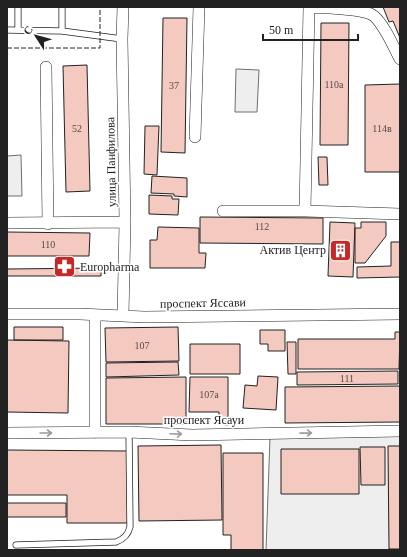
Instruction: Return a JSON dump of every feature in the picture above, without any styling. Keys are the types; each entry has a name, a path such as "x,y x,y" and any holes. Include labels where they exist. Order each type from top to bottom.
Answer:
{"street":[{"name":"улица Панфилова","path":"123,7 122,39 125,222 123,316"},
{"path":"195,137 199,7"},
{"path":"305,211 309,7 364,11 374,16 381,25 400,59"},
{"path":"46,67 48,224"},
{"path":"223,211 305,211 400,214"},
{"path":"7,223 48,224 125,222"},
{"name":"проспект Яссави","path":"7,314 80,314 144,317 400,314"},
{"path":"95,315 95,433"},
{"name":"проспект Ясауи","path":"7,433 129,432 192,434 400,431"}],"lane":[{"path":"18,7 18,30"},
{"path":"62,7 62,31"},
{"path":"7,30 62,31 122,39"},
{"path":"16,545 116,542 124,538 129,532 130,527 129,432"}],"shaded area":[{"path":"236,69 259,70 257,112 235,112"},
{"path":"21,155 22,196 7,196 7,156"},
{"path":"400,436 400,550 266,550 270,437"}],"building":[{"path":"383,7 400,7 400,38 393,21 389,22"},
{"path":"163,18 187,18 185,153 161,152"},
{"path":"321,23 349,23 348,145 320,145"},
{"path":"87,65 90,191 66,192 63,66"},
{"path":"400,84 400,172 365,172 365,85"},
{"path":"145,126 159,126 157,175 144,174"},
{"path":"318,157 327,157 328,185 319,185"},
{"path":"152,176 187,178 187,197 174,196 174,194 151,193"},
{"path":"149,195 172,196 172,199 179,199 178,215 149,214"},
{"path":"200,217 323,218 323,244 200,243"},
{"name":"Актив Центр","path":"330,222 355,223 353,277 328,276"},
{"path":"361,222 386,222 386,236 365,263 355,263 355,228 361,228"},
{"path":"158,227 199,228 199,253 206,253 205,268 150,268 150,240 157,240"},
{"path":"7,232 90,233 89,256 7,256"},
{"path":"391,242 400,242 400,277 357,278 357,267 391,266"},
{"path":"101,268 101,276 7,276 7,269"},
{"path":"14,327 63,327 63,340 14,340"},
{"path":"178,327 179,361 106,362 105,328"},
{"path":"260,330 285,330 285,351 268,351 268,344 260,344"},
{"path":"395,332 400,332 399,369 298,369 298,339 395,339"},
{"path":"7,340 69,341 68,413 7,412"},
{"path":"287,342 296,342 296,374 288,374"},
{"path":"190,344 240,344 240,374 190,374"},
{"path":"178,362 179,375 106,377 106,363"},
{"path":"398,371 398,384 297,385 297,372"},
{"path":"258,376 278,377 276,410 243,408 245,385 257,386"},
{"path":"186,377 186,424 106,424 106,378"},
{"path":"190,377 228,377 228,425 219,424 219,412 189,412"},
{"path":"400,386 400,422 285,423 285,387"},
{"path":"221,445 222,520 139,521 138,446"},
{"path":"388,446 400,446 400,549 389,549"},
{"path":"360,447 385,447 385,485 361,485"},
{"path":"281,449 359,449 359,494 281,494"},
{"path":"7,450 128,451 128,523 67,523 67,495 7,495"},
{"path":"223,453 263,453 263,550 231,550 231,535 223,535"},
{"path":"7,503 66,503 66,517 7,517"}],"fence":[{"path":"7,48 100,48 100,7"}],"place":[{"name":"Актив Центр","path":"341,250"},
{"name":"Europharma","path":"64,267"}]}
